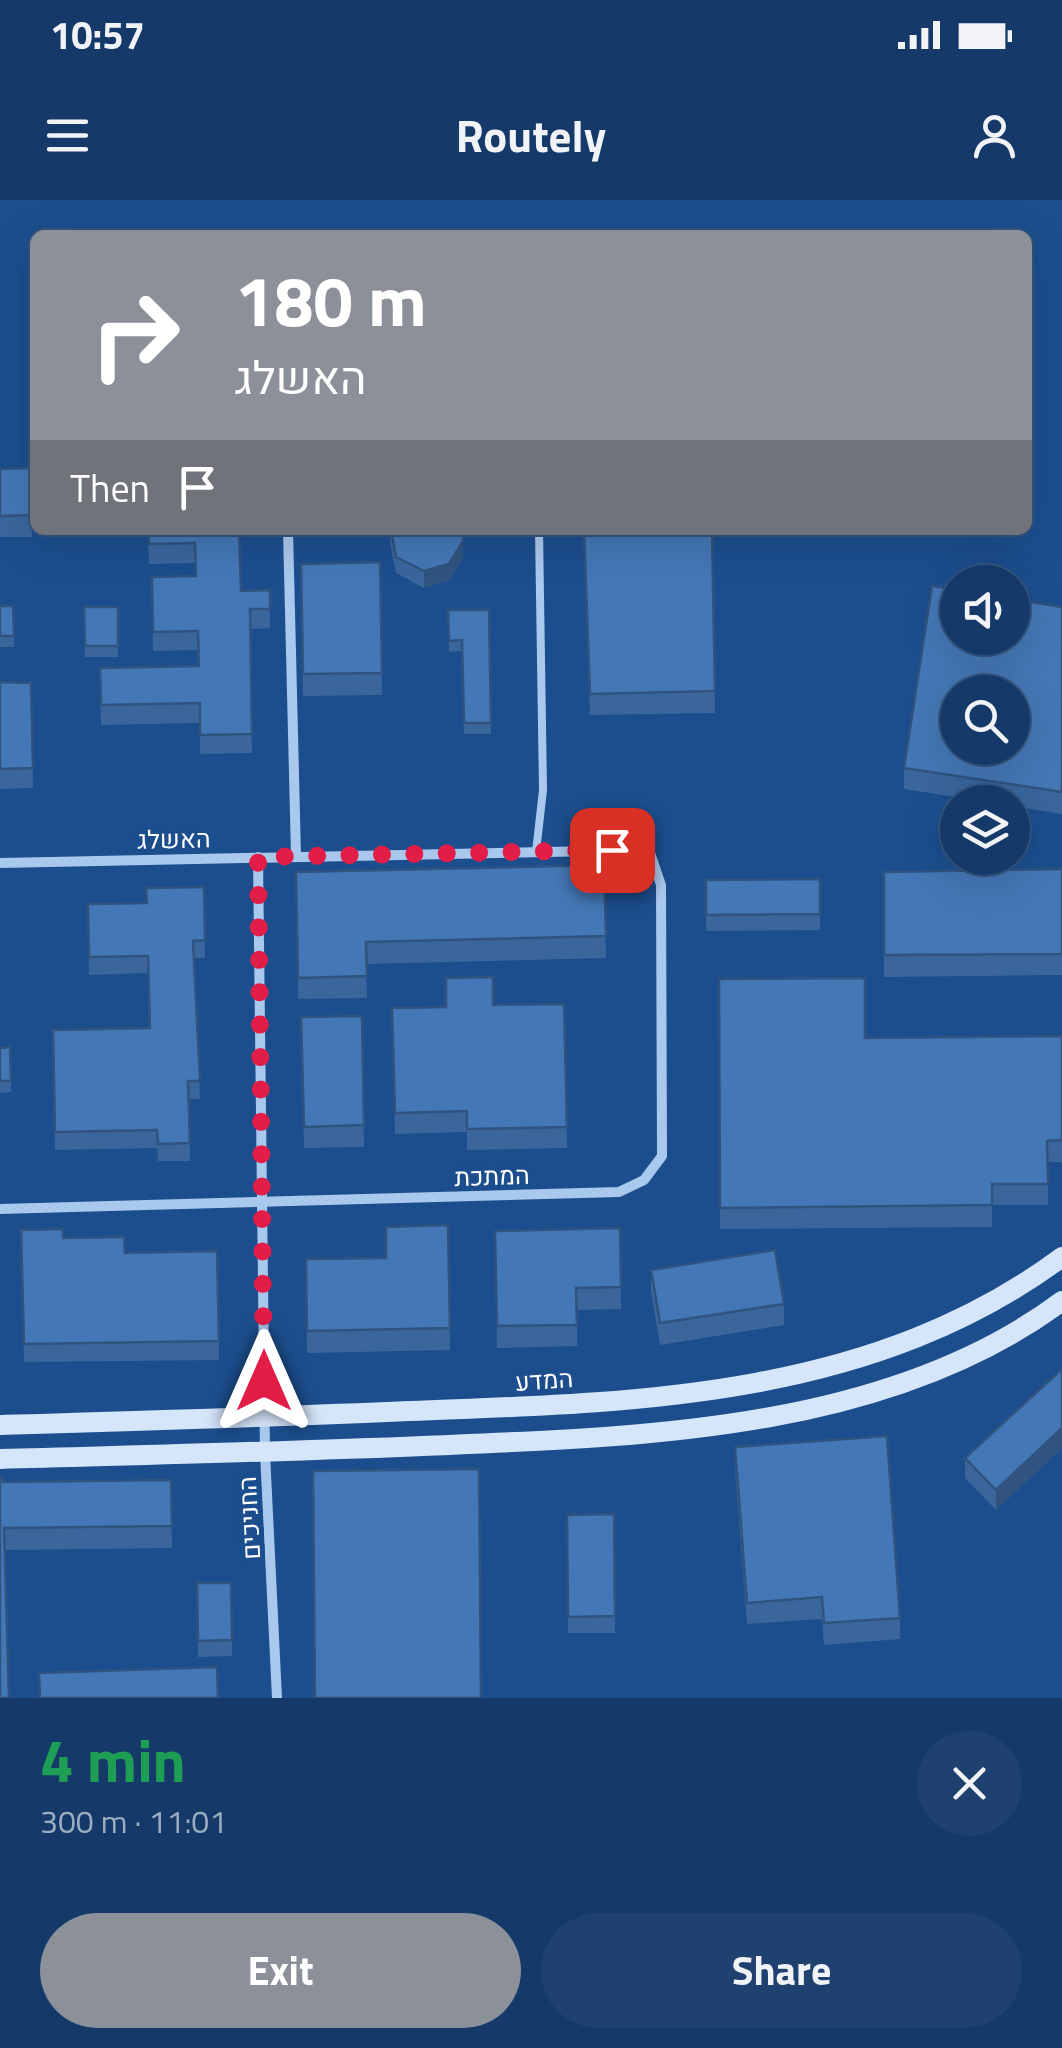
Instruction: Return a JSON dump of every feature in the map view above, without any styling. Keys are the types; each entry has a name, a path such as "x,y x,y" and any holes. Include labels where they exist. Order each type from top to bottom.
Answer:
{"street":[{"path":"288,535 296,856"},
{"name":"האשלג","path":"0,862 649,850"},
{"name":"המתכת","path":"0,1208 619,1192 644,1180 662,1156 661,885 649,850"},
{"name":"החניכים","path":"258,857 265,1452 278,1698"},
{"name":"המדע","path":"0,1425 676,1397 778,1382 925,1334 975,1312 1062,1256"},
{"path":"0,1459 564,1440 730,1424 833,1402 944,1366 1062,1301"}],"lane":[{"path":"536,852 543,790 538,535"}],"building":[{"path":"30,468 30,515 0,516 0,469"},
{"path":"148,535 239,535 241,591 270,590 270,609 250,609 252,734 200,735 200,703 101,705 100,668 199,666 198,631 153,632 152,577 196,576 195,543 149,544"},
{"path":"392,535 463,535 449,564 424,571 396,557"},
{"path":"584,535 712,535 715,691 590,694"},
{"path":"380,562 382,673 303,674 301,564"},
{"path":"932,586 940,587 940,655 1030,655 1030,602 1062,607 1062,792 904,768"},
{"path":"0,606 13,606 14,636 0,636"},
{"path":"84,607 118,607 118,646 85,646"},
{"path":"448,610 489,610 491,723 464,723 462,640 449,641"},
{"path":"0,682 31,683 33,768 0,769"},
{"path":"604,865 606,936 366,942 367,976 298,978 296,872"},
{"path":"1062,869 1062,954 884,955 884,872 1030,875 1030,870"},
{"path":"820,879 820,914 706,915 706,880"},
{"path":"204,887 205,940 193,941 200,1081 188,1081 190,1143 158,1144 157,1130 55,1132 53,1030 150,1028 148,956 89,957 88,904 147,903 146,888"},
{"path":"493,977 493,1005 564,1004 567,1127 467,1129 467,1111 395,1113 392,1008 446,1007 446,978"},
{"path":"865,978 865,1038 1062,1036 1062,1140 1047,1141 1048,1184 992,1184 992,1205 720,1208 719,979"},
{"path":"362,1016 364,1125 304,1127 301,1017"},
{"path":"10,1047 11,1081 0,1081 0,1048"},
{"path":"448,1225 450,1328 307,1331 306,1259 386,1258 386,1227"},
{"path":"620,1228 621,1287 576,1288 577,1325 497,1326 495,1231"},
{"path":"63,1229 63,1238 124,1237 125,1253 217,1251 219,1341 24,1344 21,1230"},
{"path":"775,1250 784,1304 660,1323 651,1270"},
{"path":"1062,1369 1062,1428 996,1490 965,1458"},
{"path":"887,1436 900,1618 824,1623 822,1597 747,1603 735,1447"},
{"path":"479,1469 481,1698 315,1698 313,1471"},
{"path":"0,1478 3,1482 171,1480 172,1526 4,1528 9,1698 0,1698"},
{"path":"614,1514 615,1616 568,1617 567,1515"},
{"path":"197,1583 231,1583 232,1640 198,1641"},
{"path":"217,1667 218,1698 40,1698 39,1673"}],"route":[{"path":"264,1381 258,857 612,850"}]}
